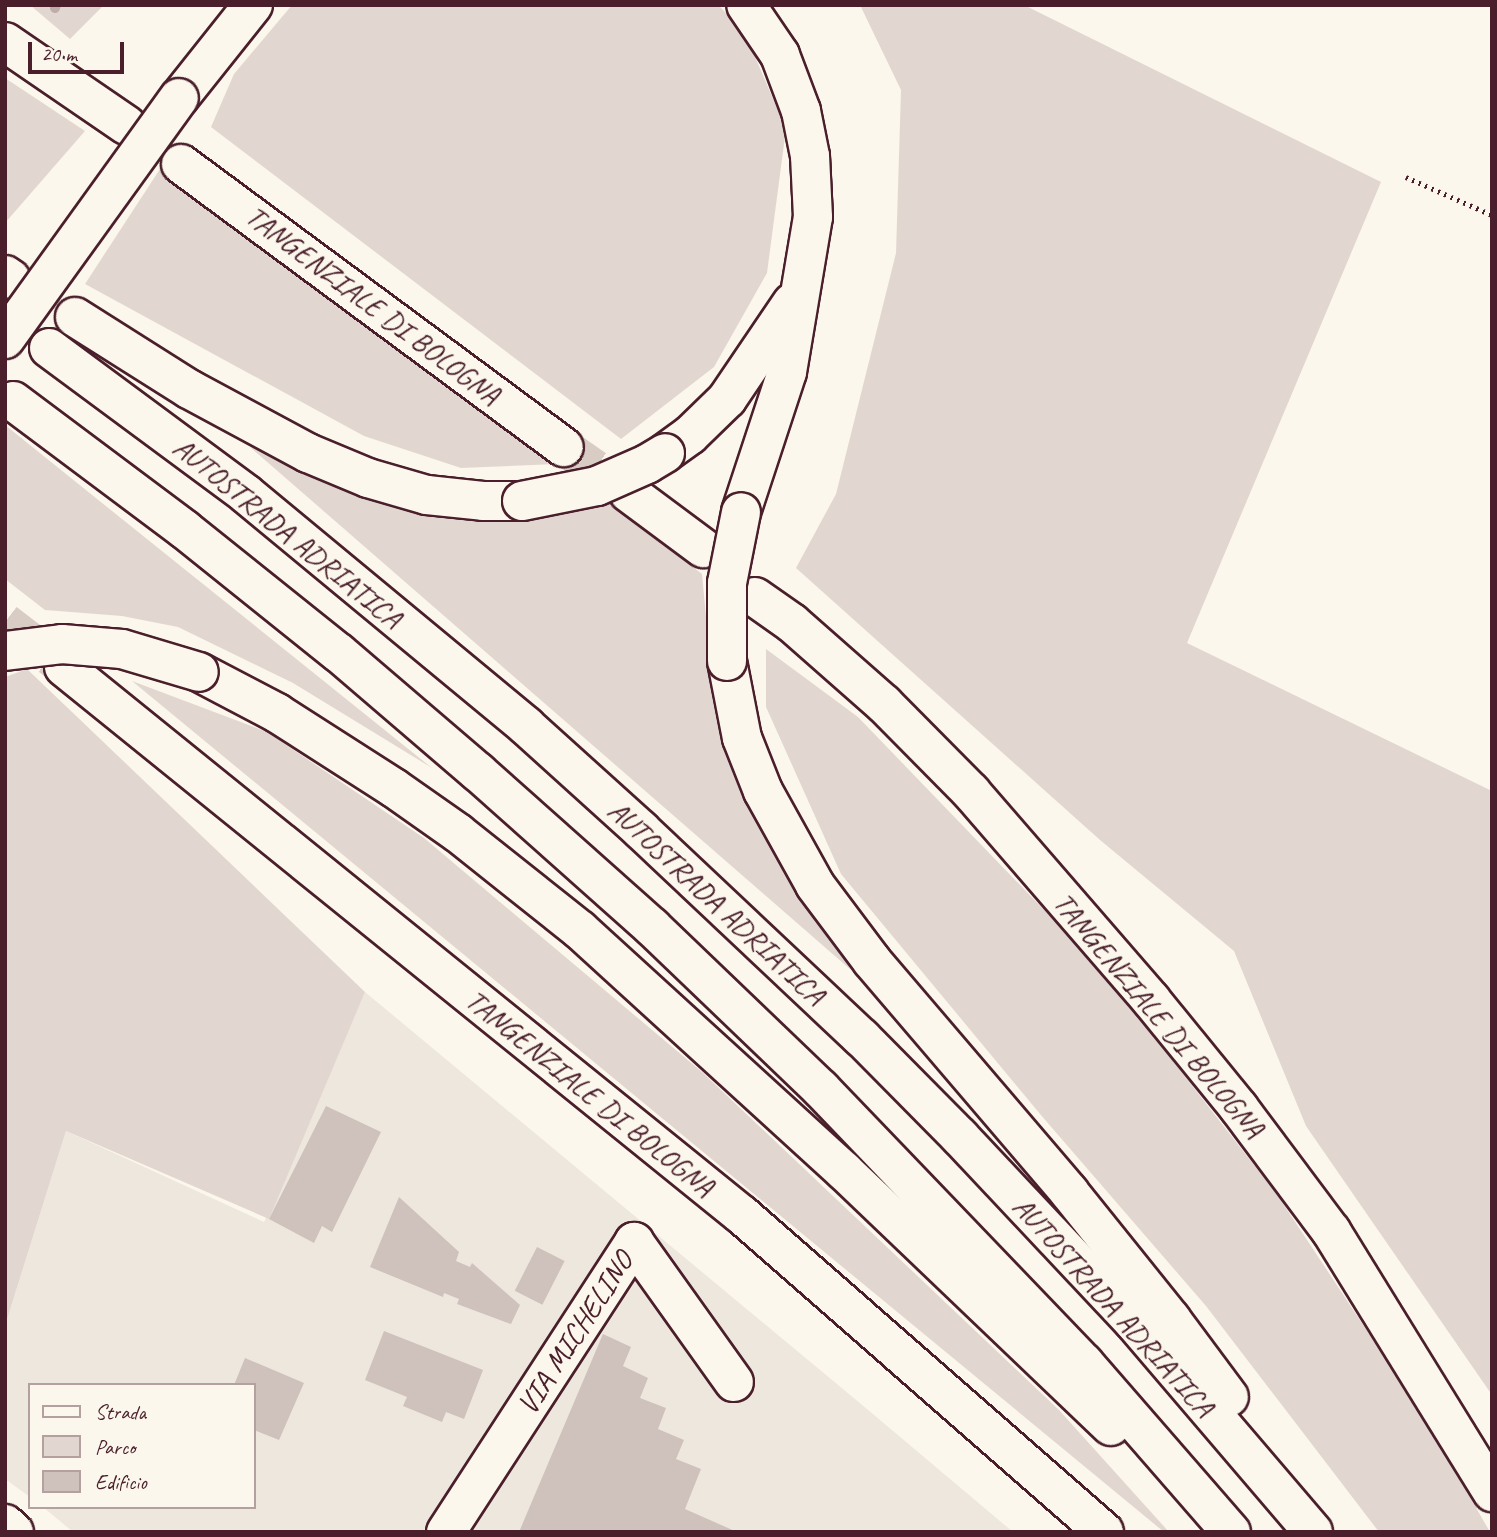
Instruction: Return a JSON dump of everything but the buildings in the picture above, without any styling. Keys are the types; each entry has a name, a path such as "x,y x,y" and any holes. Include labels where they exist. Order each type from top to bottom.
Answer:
{"main road":[{"path":"5,339 179,98 253,5"},
{"path":"746,5 780,55 801,111 808,145 813,217 787,372 741,512 727,583 727,662 742,738 763,791 815,885 872,961 1069,1192 1171,1319 1328,1532"},
{"path":"5,42 126,125"},
{"name":"TANGENZIALE DI BOLOGNA","path":"181,164 564,447"},
{"path":"75,317 200,396 308,453 368,478 428,495 483,501 522,501 546,499 597,486 647,464 690,435 727,400 801,289"},
{"name":"AUTOSTRADA ADRIATICA","path":"49,348 246,494 526,726 641,830 862,1038 960,1138 1133,1321 1313,1532"},
{"name":"AUTOSTRADA ADRIATICA","path":"13,401 184,529 339,653 652,927 821,1089 1046,1323 1229,1532"},
{"path":"628,492 702,548"},
{"name":"TANGENZIALE DI BOLOGNA","path":"755,597 792,623 884,704 971,792 1151,1000 1239,1108 1359,1273 1492,1492"},
{"path":"5,651 62,644 122,649 199,672 277,713 394,788 458,833 580,930 733,1068 1061,1380 1229,1532"},
{"name":"TANGENZIALE DI BOLOGNA","path":"64,667 742,1215 1104,1532"},
{"name":"VIA MICHELINO","path":"446,1532 634,1242 734,1382"},
{"path":"1359,1273 1492,1445"},
{"path":"915,1364 1077,1532"},
{"path":"5,1524 14,1532"}],"path":[{"path":"1406,177 1492,215"}],"shaded area":[{"path":"365,992 1013,1532 73,1532 45,1509 256,1509 256,1383 28,1383 28,1496 5,1479 5,1326 66,1131 264,1222"}],"green space":[{"path":"30,5 104,5 70,39"},
{"path":"292,5 718,5 744,31 786,129 767,273 714,367 621,439 211,127 234,74"},
{"path":"860,5 1024,5 1381,182 1187,643 1492,791 1492,1395 1306,1126 1234,951 1100,840 796,568 836,494 896,253 901,90"},
{"path":"5,78 85,131 5,223"},
{"path":"160,169 556,464 461,468 364,436 85,284"},
{"path":"5,425 432,768 293,683 178,627 122,616 45,610 5,579"},
{"path":"250,447 392,503 493,522 608,503 702,574 714,702 747,799 851,970"},
{"path":"766,649 858,717 1101,969 1276,1193 1422,1414 1490,1532 1379,1532 1206,1306 1040,1114 841,874 766,707"},
{"path":"27,669 365,992 269,1219 66,1131 5,1326 5,677"},
{"path":"132,681 267,732 424,838 702,1072 1059,1410 1169,1532 1164,1532"}],"tunnel":[{"path":"564,447 628,492"},
{"path":"5,622 56,661"}]}
